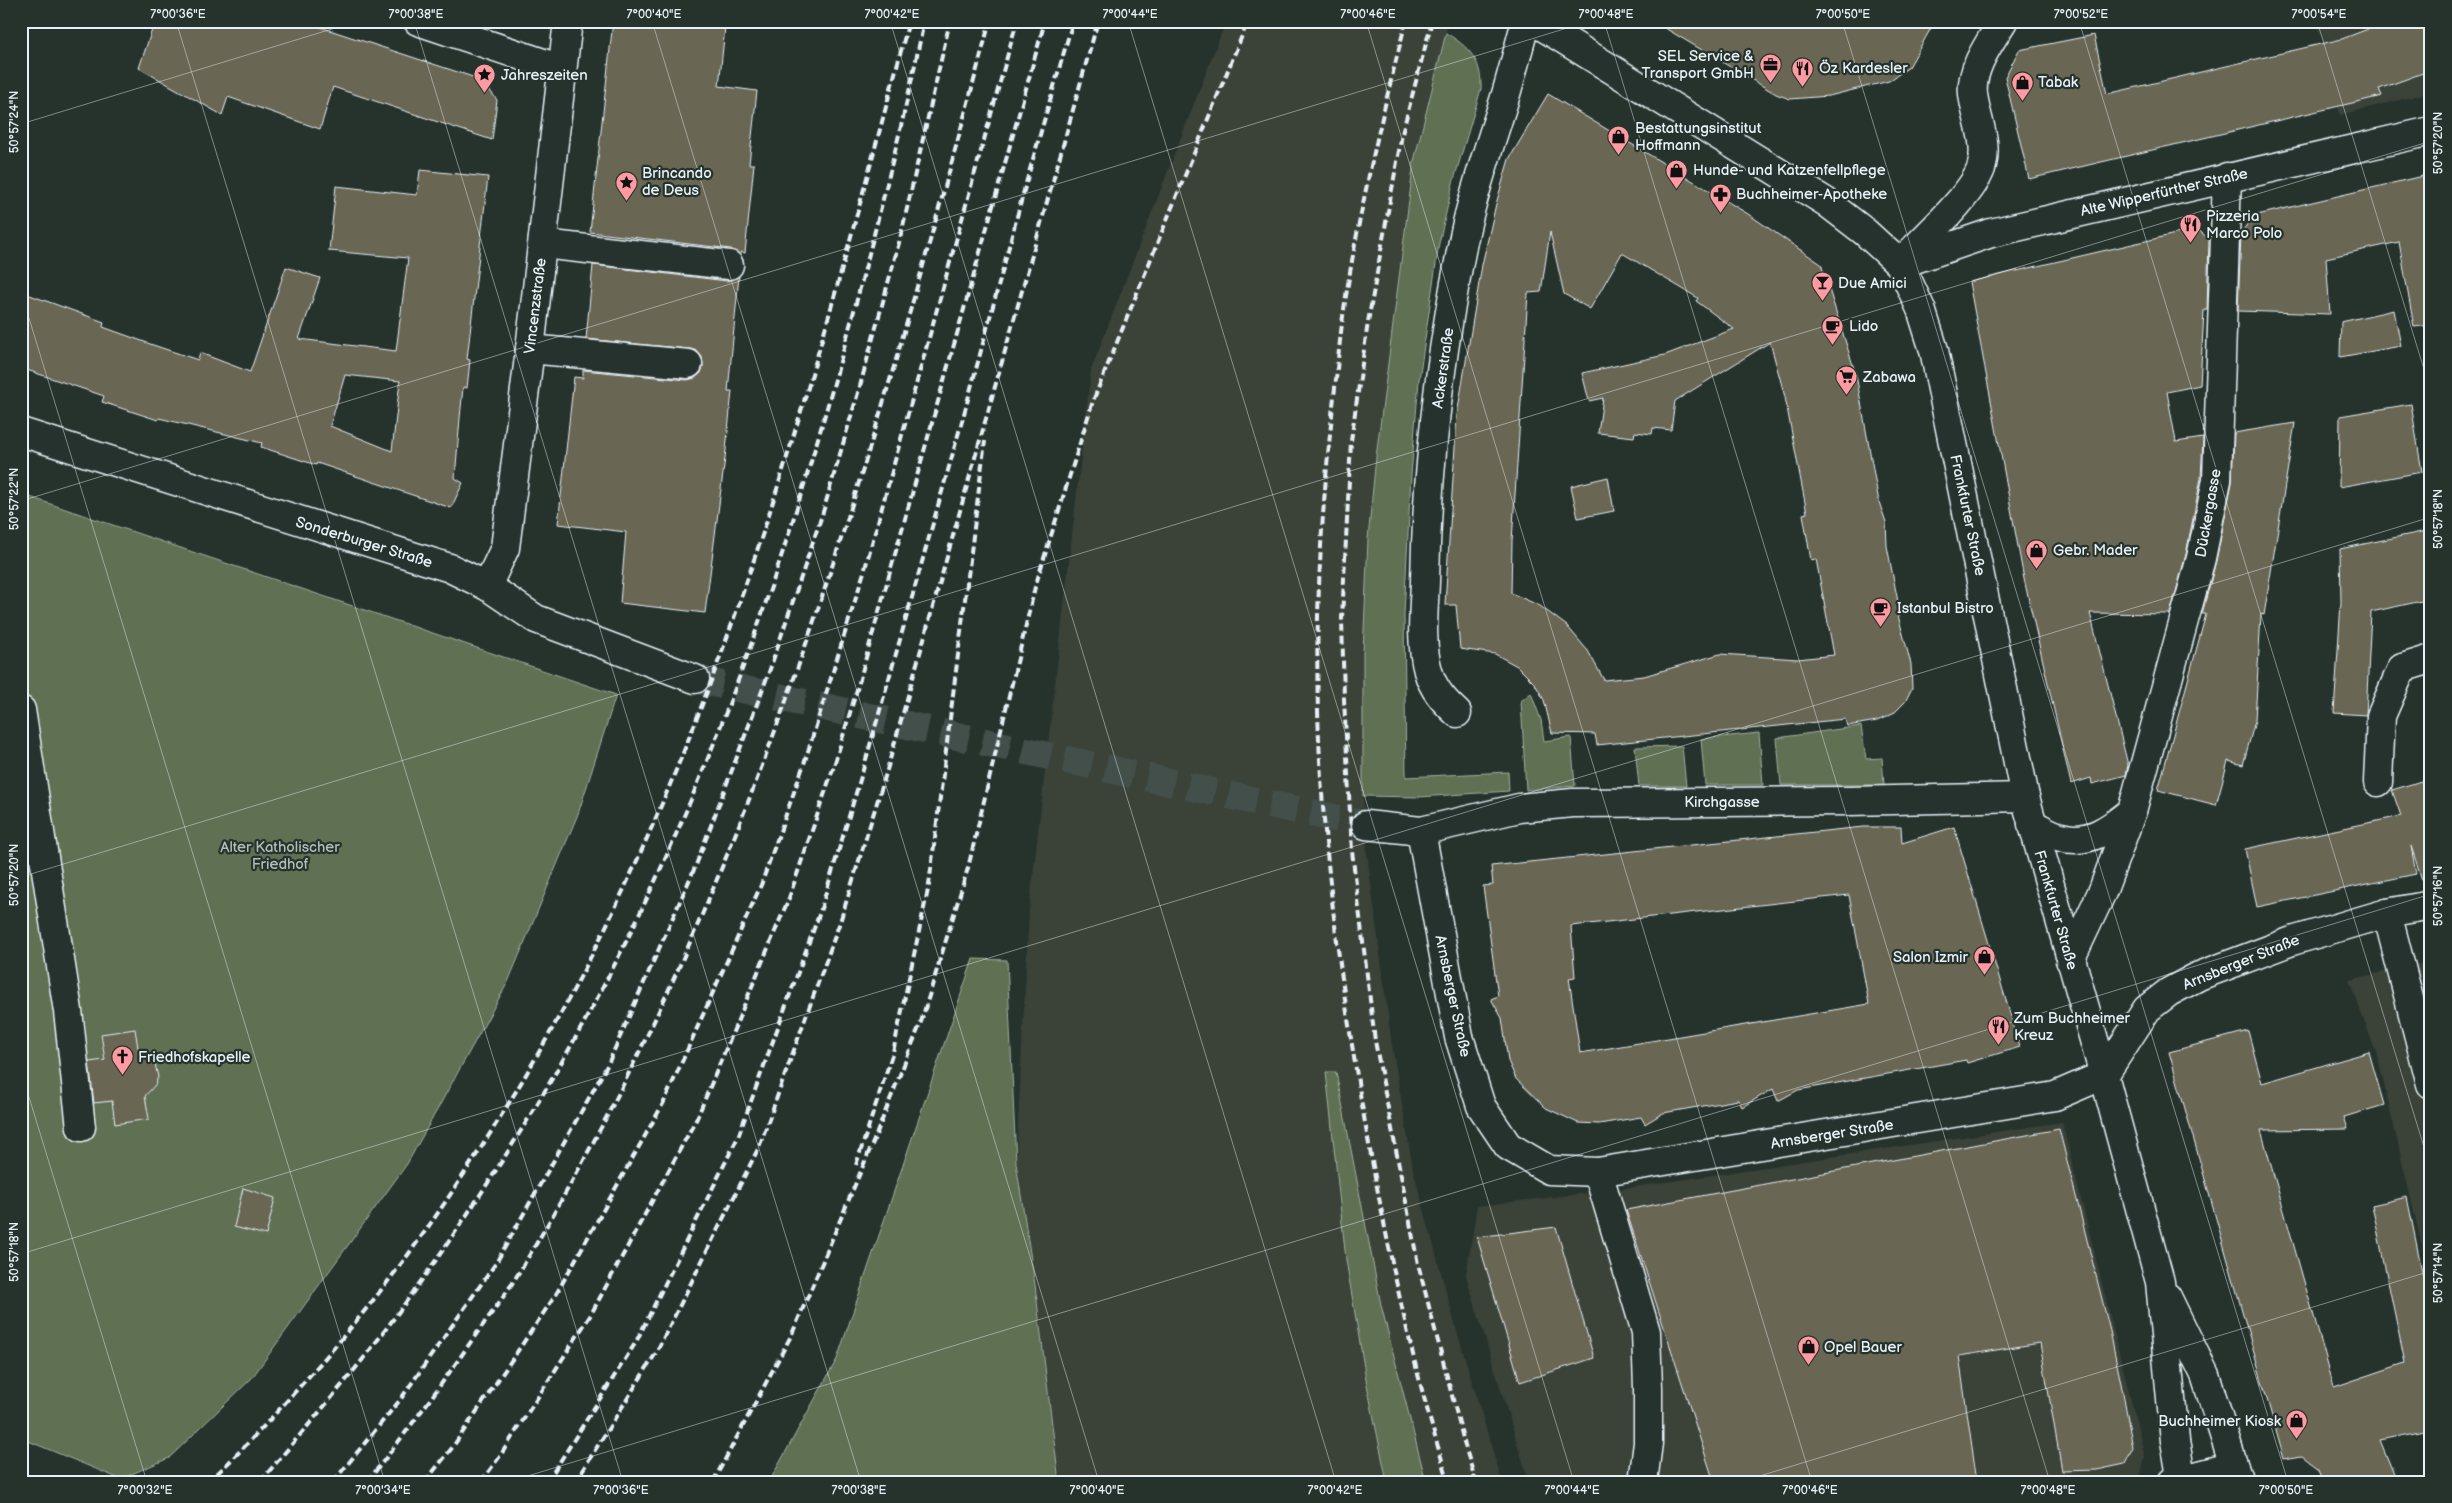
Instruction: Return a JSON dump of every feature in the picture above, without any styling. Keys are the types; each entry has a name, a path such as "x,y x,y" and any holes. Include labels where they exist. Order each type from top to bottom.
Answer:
{"street":[{"path":"418,21 561,69"},
{"name":"Vincenzstraße","path":"487,586 505,548 568,21"},
{"name":"Ackerstraße","path":"1458,713 1439,696 1428,672 1424,650 1426,552 1436,416 1441,367 1465,232 1480,169 1506,95 1526,21"},
{"name":"Frankfurter Straße","path":"1534,21 1826,202 1900,264 1921,309 1934,350 2025,797 2160,1282 2179,1481"},
{"path":"1900,264 1962,199 1982,167 1985,145 1973,93 1975,78 1984,52 2003,21"},
{"name":"Alte Wipperfürther Straße","path":"1900,264 1991,233 2431,131"},
{"name":"Dückergasse","path":"2070,960 2102,890 2132,811 2178,645 2217,480 2228,177"},
{"path":"542,244 729,265"},
{"path":"530,349 688,364"},
{"name":"Sonderburger Straße","path":"21,432 450,568 487,586 536,619 694,679"},
{"path":"2378,782 2381,716 2402,668 2431,659"},
{"path":"21,710 68,1011 81,1127"},
{"name":"Kirchgasse","path":"1421,831 1519,808 1573,803 1850,801 2025,797"},
{"path":"2032,824 2061,838 2091,838 2108,830 2132,811"},
{"path":"1366,825 1421,831"},
{"name":"Arnsberger Straße","path":"1421,831 1459,1037 1481,1106 1508,1146 1549,1170 1598,1172 2055,1096 2104,1076 2147,1009 2169,992 2199,976 2292,941 2387,913 2431,906"},
{"path":"2387,913 2431,1084"},
{"path":"1598,1172 1646,1332 1648,1443 1643,1482"},
{"name":"Frankfurter Straße","path":"2160,1282 2206,1375 2236,1474"},
{"path":"2179,1481 2236,1474"}],"shaded area":[{"path":"1226,21 1449,21 1414,161 1376,457 1368,539 1363,653 1363,796 1367,853 1391,1039 1413,1169 1456,1328 1502,1482 1059,1482 1035,1285 1016,1163 1029,911 1091,370"},
{"path":"2314,21 2431,21 2431,92 2340,115 2321,35"},
{"path":"2431,961 2431,1285 2378,1058 2349,980"},
{"name":"Opel Bauer","path":"2062,1122 2145,1457 2139,1482 1529,1482 1466,1275 1477,1206 1614,1190"}],"green space":[{"path":"1446,33 1472,55 1479,70 1481,89 1453,183 1439,243 1419,380 1411,475 1404,615 1406,777 1508,772 1509,791 1419,797 1363,796 1363,653 1368,539 1376,457 1414,161"},
{"name":"Alter Katholischer Friedhof","path":"21,494 616,695 578,814 508,982 407,1164 251,1379 169,1458 120,1479 21,1438"},
{"path":"1531,693 1541,720 1544,741 1571,737 1575,786 1526,790 1521,701"},
{"path":"1861,726 1866,759 1882,758 1884,785 1781,785 1777,738"},
{"path":"1759,733 1763,785 1705,785 1701,739"},
{"path":"1682,746 1686,786 1639,786 1635,747"},
{"path":"973,959 1007,960 1016,1163 1035,1285 1059,1482 769,1482 837,1359"},
{"path":"1326,1072 1336,1072 1381,1305 1426,1482 1387,1482 1367,1385 1346,1260"}],"building":[{"path":"155,21 302,21 482,80 497,100 492,140 333,87 320,129 228,97 222,115 139,68"},
{"path":"613,21 693,21 725,27 719,86 757,91 749,164 754,164 745,253 741,252 741,256 731,249 590,232"},
{"path":"1653,21 1935,21 1909,67 1889,81 1829,96 1790,99 1776,94"},
{"path":"2389,21 2431,21 2431,70 2379,89 2382,96 2029,179 2005,77 2019,50 2094,35 2107,94 2342,39"},
{"path":"1548,94 1748,214 1821,264 1856,375 1879,502 1886,522 1887,546 1899,607 1896,608 1911,664 1912,688 1905,702 1893,714 1877,721 1847,726 1845,719 1597,745 1595,734 1552,733 1544,700 1535,684 1517,666 1495,654 1460,649 1456,605 1445,605 1457,415 1482,265 1509,159","holes":["1550,232 1564,294 1590,309 1622,253 1698,298 1696,301 1734,329 1665,355 1582,373 1589,401 1603,398 1598,433 1634,437 1635,432 1652,434 1653,428 1671,430 1675,401 1770,342 1785,397 1807,513 1803,514 1811,560 1816,559 1834,655 1798,659 1720,654 1644,676 1604,680 1588,651 1567,626 1540,606 1511,593 1512,541 1528,293 1541,292"]},
{"path":"420,170 488,177 467,359 470,360 467,388 463,387 455,478 463,483 451,508 317,463 316,465 261,447 262,443 159,418 158,420 102,402 104,396 21,368 21,313 27,294 104,322 103,327 153,345 198,360 200,353 250,372 286,267 320,278 299,339 396,351 408,258 329,251 336,186 417,195","holes":["345,375 400,381 392,451 330,426"]},
{"path":"2431,174 2431,325 2414,327 2399,242 2326,258 2330,314 2238,311 2241,233 2253,216"},
{"path":"2197,229 2209,239 2207,310 2204,310 2200,385 2167,392 2176,442 2203,438 2201,478 2186,554 2170,614 2090,613 2128,765 2126,775 2092,784 2091,778 2071,784 2024,579 1969,282"},
{"path":"593,265 727,281 739,276 728,391 732,391 705,613 620,603 626,532 558,524 574,377 583,378 583,370 687,380 695,378 701,373 703,366 702,357 697,351 690,349 586,339"},
{"path":"2394,310 2401,346 2340,357 2341,322"},
{"path":"2411,404 2422,472 2339,487 2340,416"},
{"path":"2295,423 2264,615 2261,614 2255,721 2243,765 2228,761 2216,805 2158,790 2206,614 2202,614 2216,561 2232,483 2234,433"},
{"path":"1608,477 1614,511 1578,518 1571,486"},
{"path":"2431,530 2431,599 2371,612 2366,715 2334,713 2341,602 2340,549"},
{"path":"2431,778 2431,888 2425,889 2411,846 2416,874 2257,907 2245,849 2401,816 2392,790"},
{"path":"1863,827 1901,827 1902,843 1954,827 2020,1047 1967,1063 1966,1060 1798,1090 1778,1101 1773,1089 1742,1107 1738,1100 1663,1113 1645,1124 1641,1117 1599,1124 1578,1123 1546,1108 1516,1079 1508,1061 1502,1018 1491,999 1498,996 1483,886 1493,885 1491,866","holes":["1849,895 1869,1004 1580,1053 1569,978 1575,977 1571,926"]},
{"name":"Friedhofskapelle","path":"135,1029 139,1054 151,1059 155,1064 158,1077 155,1085 145,1096 149,1119 115,1124 112,1101 94,1103 89,1062 105,1060 101,1034"},
{"path":"2248,1031 2262,1083 2369,1052 2384,1105 2344,1117 2348,1129 2261,1130 2334,1387 2405,1363 2372,1205 2407,1197 2431,1316 2431,1430 2380,1440 2397,1482 2324,1482 2319,1469 2302,1456 2284,1459 2169,1052"},
{"name":"Opel Bauer","path":"2059,1129 2110,1331 2124,1398 2133,1448 2125,1464 2097,1470 2062,1471 2040,1343 1959,1356 1977,1482 1714,1482 1626,1210"},
{"path":"243,1188 275,1198 266,1235 234,1227"},
{"path":"1556,1227 1594,1358 1520,1382 1477,1237"}],"tunnel":[{"path":"695,679 1366,825"}],"railway":[{"path":"208,1482 316,1369 416,1244 507,1107 557,1019 604,930 647,838 689,739 761,538 824,332 909,21"},
{"path":"260,1482 370,1350 421,1281 469,1211 516,1139 560,1065 609,976 654,884 695,791 732,696 767,600 798,502 828,405 874,236 924,21"},
{"path":"333,1482 400,1400 496,1263 608,1064 696,865 768,675 823,512 900,239 950,21"},
{"path":"367,1482 437,1390 518,1274 601,1128 675,977 740,822 799,665 852,506 900,345 990,21"},
{"path":"425,1482 452,1448 555,1296 664,1102 761,885 805,761 864,572 1017,21"},
{"path":"481,1482 500,1456 590,1316 697,1118 789,898 834,766 858,686 1045,21"},
{"path":"547,1482 636,1342 738,1137 820,912 863,770 964,414 1026,183 1073,21"},
{"path":"575,1482 656,1353 759,1147 840,922 887,770 1098,21"},
{"path":"713,1482 792,1334 874,1140 921,1022 968,868 1035,587 1093,401 1248,21"},
{"path":"1406,21 1366,188 1345,301 1327,467 1320,557 1317,681 1323,812 1329,876 1356,1070 1402,1310 1424,1397 1449,1482"},
{"path":"1432,21 1402,134 1368,322 1351,441 1342,618 1344,699 1352,851 1375,1041 1418,1264 1476,1482"},
{"path":"856,1165 893,1052 929,885 985,441"}],"place":[{"name":"SEL Service & Transport GmbH","path":"1770,84"},
{"name":"Öz Kardesler","path":"1803,87"},
{"name":"Jahreszeiten","path":"485,94"},
{"name":"Tabak","path":"2022,101"},
{"name":"Bestattungsinstitut Hoffmann","path":"1619,156"},
{"name":"Hunde- und Katzenfellpflege","path":"1677,189"},
{"name":"Brincando de Deus","path":"626,201"},
{"name":"Buchheimer-Apotheke","path":"1720,213"},
{"name":"Pizzeria Marco Polo","path":"2190,244"},
{"name":"Due Amici","path":"1822,302"},
{"name":"Lido","path":"1833,345"},
{"name":"Zabawa","path":"1847,396"},
{"name":"Gebr. Mader","path":"2037,569"},
{"name":"Istanbul Bistro","path":"1881,627"},
{"name":"Salon Izmir","path":"1984,976"},
{"name":"Zum Buchheimer Kreuz","path":"1998,1046"},
{"name":"Friedhofskapelle","path":"122,1076"},
{"name":"Opel Bauer","path":"1808,1366"},
{"name":"Buchheimer Kiosk","path":"2297,1440"}]}
